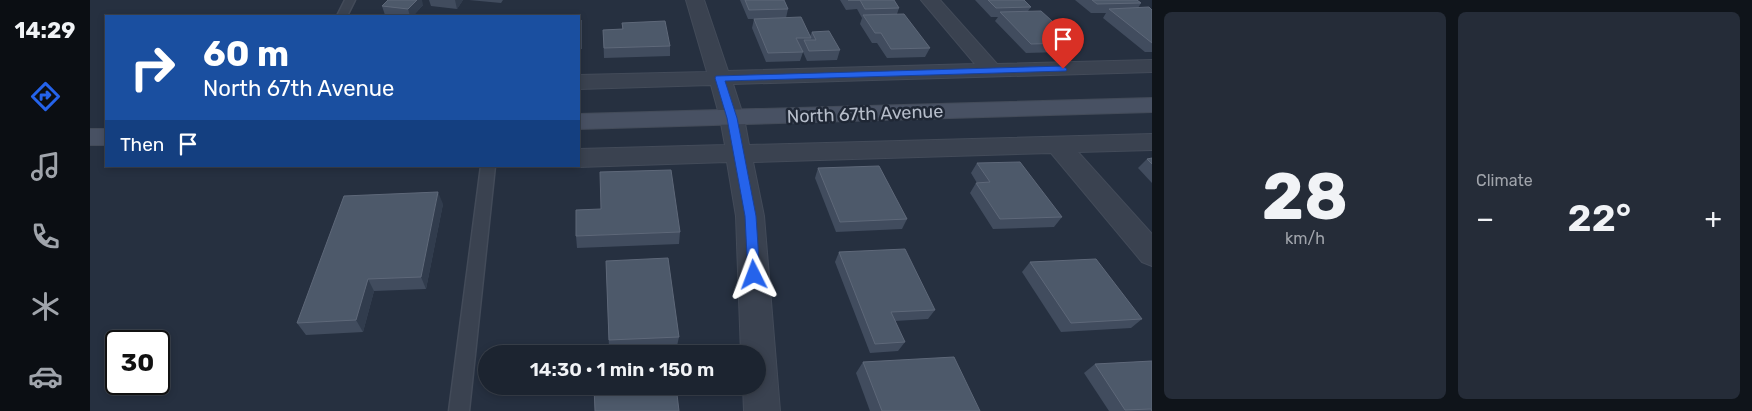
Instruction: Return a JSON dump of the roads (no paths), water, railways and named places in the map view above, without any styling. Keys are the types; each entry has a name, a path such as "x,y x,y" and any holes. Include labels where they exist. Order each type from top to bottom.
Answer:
{"main road":[{"name":"North 67th Avenue","path":"580,122 1152,105"},
{"path":"90,137 105,137"}],"street":[{"path":"695,0 732,118 750,216 762,411"},
{"path":"930,0 992,71"},
{"path":"580,82 1152,66"},
{"name":"North 67th Avenue","path":"580,158 1152,142"},
{"path":"1058,145 1152,254"}],"lane":[{"path":"342,15 350,0"},
{"path":"459,411 488,167"}]}
